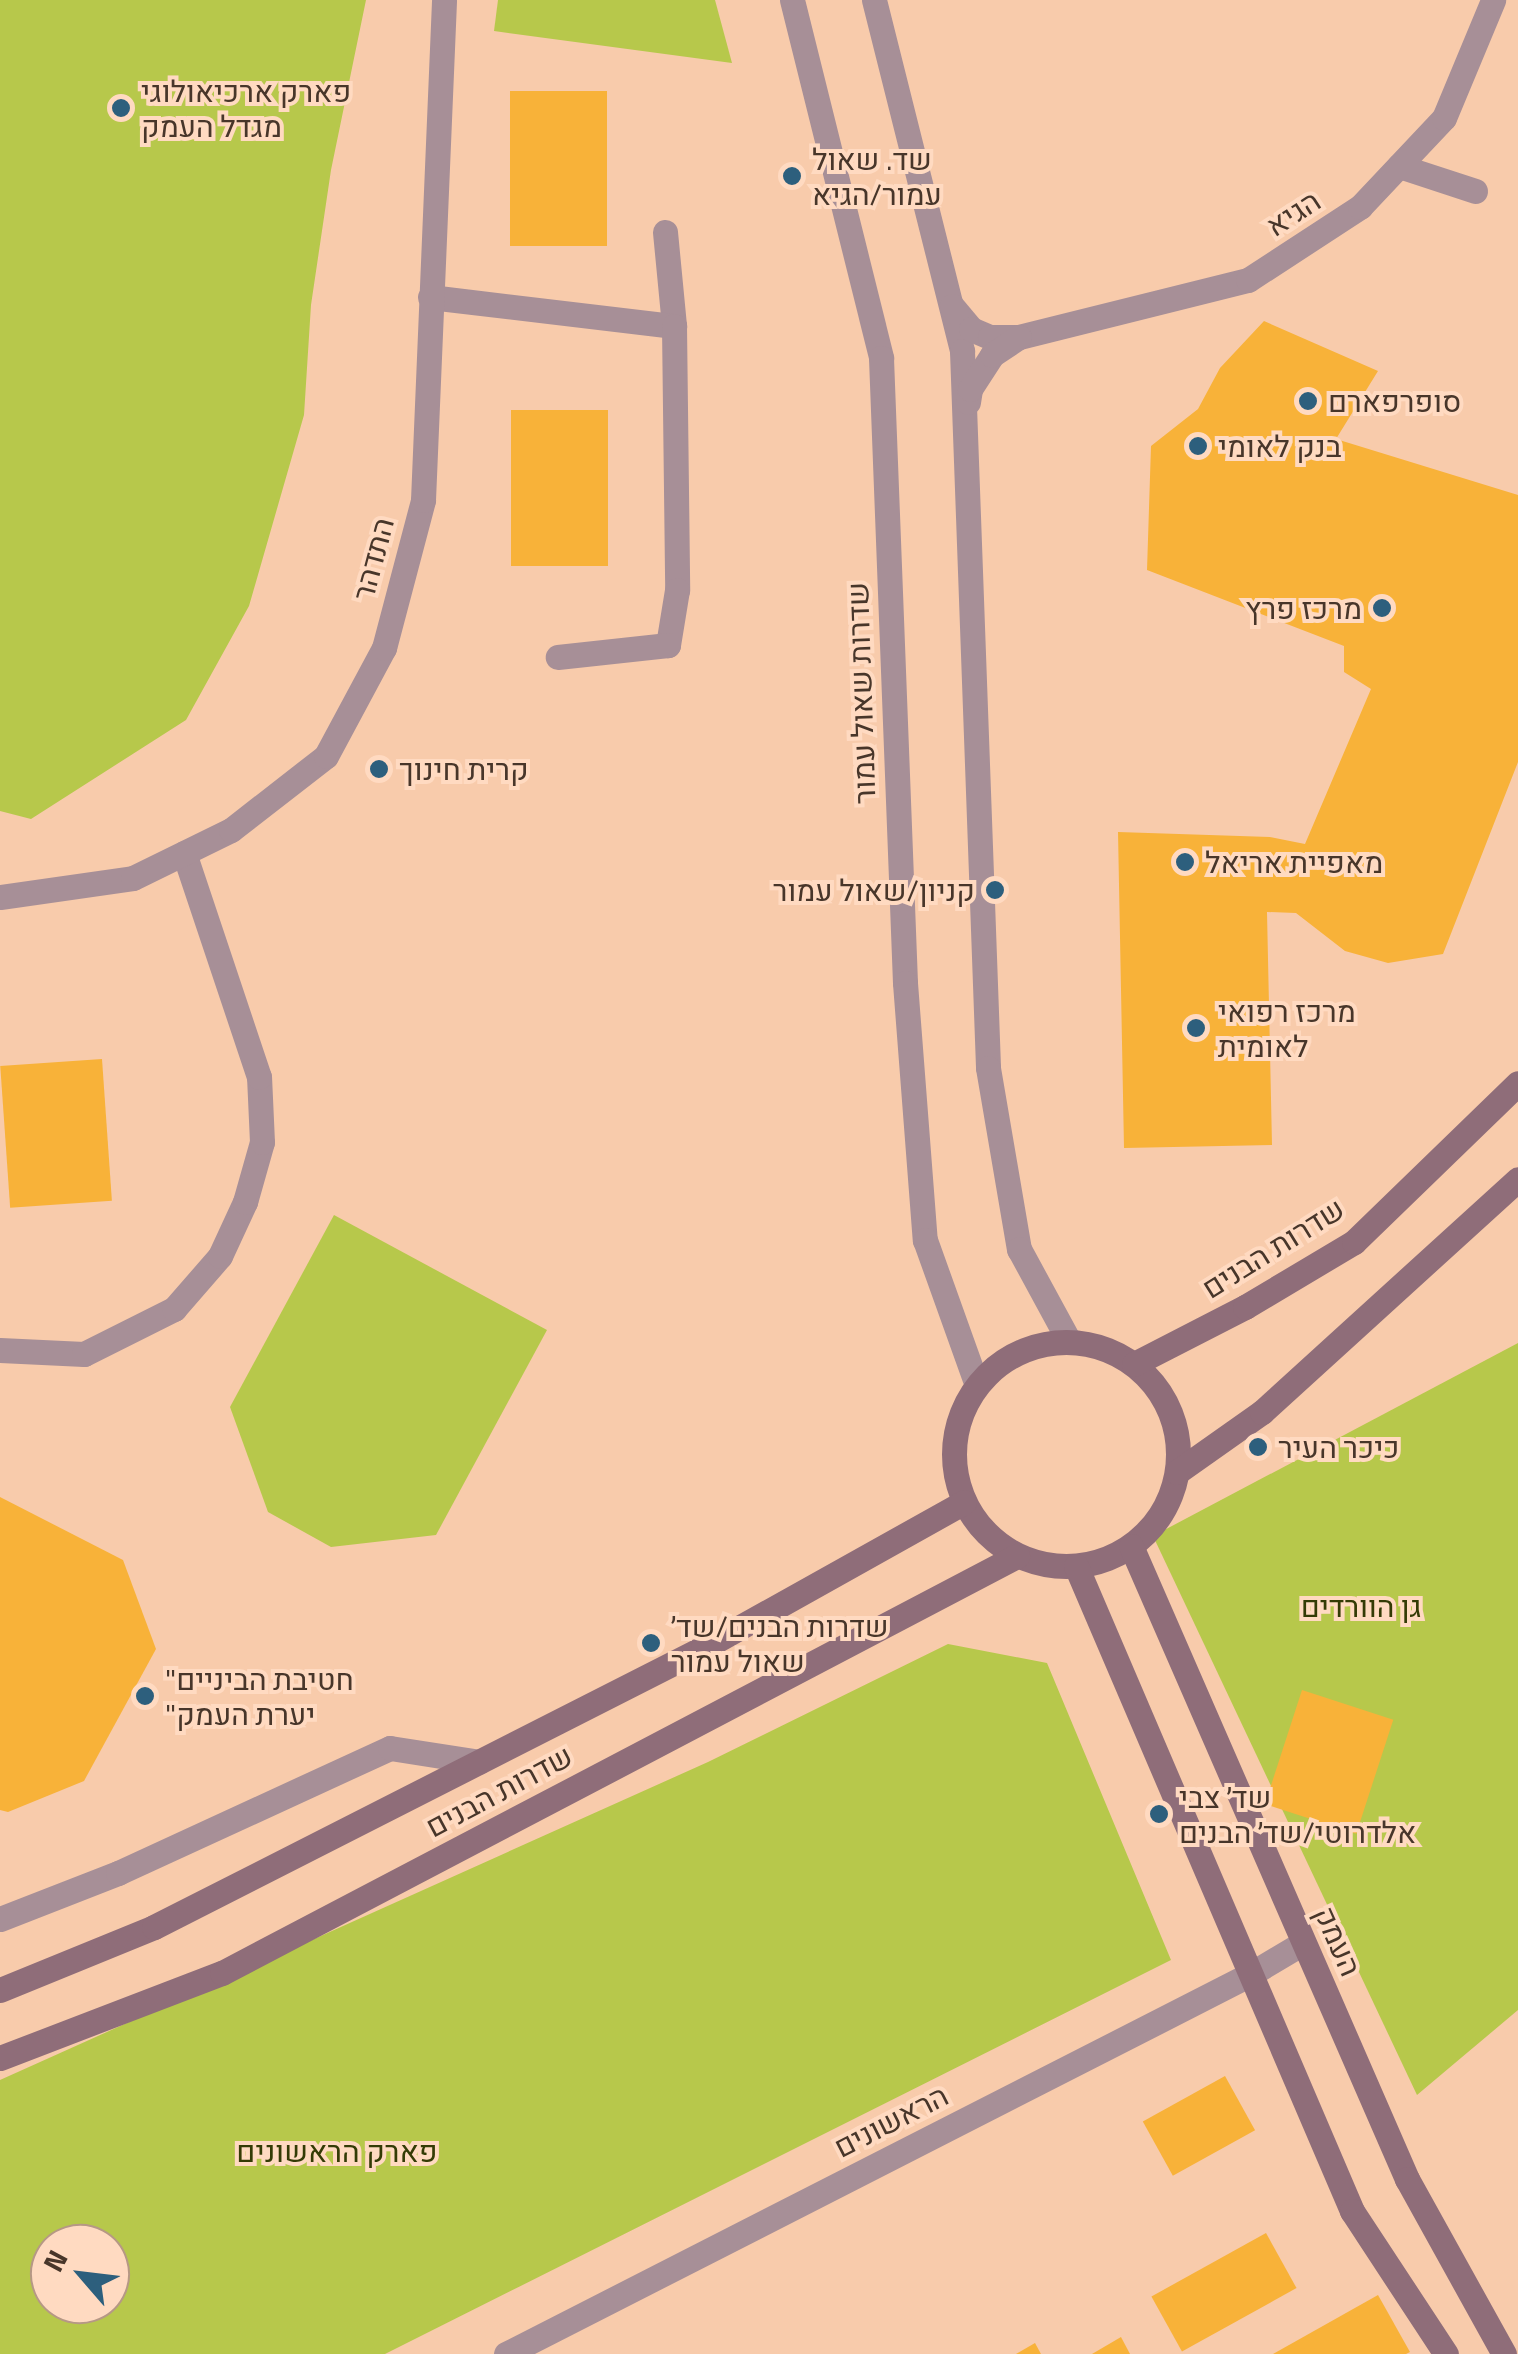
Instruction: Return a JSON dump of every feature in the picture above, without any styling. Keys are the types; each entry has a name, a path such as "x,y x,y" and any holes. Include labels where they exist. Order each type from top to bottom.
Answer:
{"main road":[{"name":"שדרות הבנים","path":"1134,1364 1245,1307 1354,1242 1518,1083"},
{"path":"1177,1472 1262,1412 1518,1179"},
{"path":"1069,1341 1104,1347 1134,1364 1162,1394 1176,1432 1177,1472 1168,1501 1152,1526 1131,1546 1076,1566 1046,1565 1017,1556 986,1534 964,1502 954,1462 958,1422 977,1385 1002,1360 1034,1346 1069,1341"},
{"name":"שדרות הבנים","path":"0,1990 154,1927 703,1648 964,1502"},
{"name":"העמק","path":"1131,1546 1407,2179 1504,2354"},
{"name":"שדרות הבנים","path":"0,2058 222,1973 1017,1556"},
{"path":"1076,1566 1352,2211 1446,2354"}],"street":[{"name":"התדהר","path":"0,896 133,878 231,830 326,756 384,648 423,500 444,0"},
{"name":"שדרות שאול עמור","path":"792,0 881,358 905,983 924,1240 977,1385"},
{"path":"874,0 962,351 988,1068 1019,1249 1069,1341"},
{"name":"הגיא","path":"1019,336 1248,280 1360,207 1444,118 1493,0"},
{"path":"1399,166 1475,191"},
{"path":"558,657 668,646 677,590 674,326 666,232"},
{"path":"430,297 674,326"},
{"path":"950,304 971,329 990,338 1019,336"},
{"path":"964,426 970,390 982,368 992,354 1019,336"},
{"path":"0,1350 84,1354 174,1310 220,1256 246,1202 262,1142 259,1077 184,853"},
{"path":"0,1919 118,1873 390,1748 479,1762"},
{"name":"הראשונים","path":"506,2354 1250,1975 1304,1943"}],"green space":[{"path":"0,0 366,0 331,170 311,305 304,415 249,606 186,720 31,819 0,811"},
{"path":"498,0 715,0 732,63 494,31"},
{"path":"334,1215 547,1330 436,1535 331,1547 268,1512 230,1407"},
{"name":"גן הוורדים","path":"1518,1343 1518,2010 1417,2095 1153,1536"},
{"name":"פארק הראשונים","path":"948,1644 1047,1663 1171,1960 385,2354 0,2354 0,2080 708,1762"}],"building":[{"path":"510,91 607,91 607,246 510,246"},
{"name":"מרכז פרץ","path":"1264,321 1378,371 1336,439 1518,495 1518,762 1443,954 1388,963 1345,951 1296,913 1267,912 1272,1145 1124,1148 1118,832 1270,837 1305,844 1371,689 1344,672 1344,646 1147,570 1151,446 1198,409 1220,368"},
{"path":"511,410 608,410 608,566 511,566"},
{"path":"102,1059 112,1201 10,1208 0,1066"},
{"path":"0,1497 123,1560 156,1649 84,1781 8,1812 0,1810"},
{"path":"1302,1690 1393,1720 1356,1834 1265,1804"},
{"path":"1225,2076 1255,2130 1173,2176 1143,2122"},
{"path":"1266,2233 1297,2288 1182,2352 1151,2297"},
{"path":"1378,2295 1410,2352 1273,2354"},
{"path":"1121,2337 1130,2354 1092,2354"},
{"path":"1035,2343 1041,2354 1016,2354"}],"place":[{"name":"פארק ארכיאולוגי מגדל העמק","path":"121,108"},
{"name":"שד. שאול עמור/הגיא","path":"792,176"},
{"name":"סופרפארם","path":"1308,401"},
{"name":"בנק לאומי","path":"1198,446"},
{"name":"מרכז פרץ","path":"1382,608"},
{"name":"קרית חינוך","path":"379,769"},
{"name":"מאפיית אריאל","path":"1185,862"},
{"name":"קניון/שאול עמור","path":"995,890"},
{"name":"מרכז רפואי לאומית","path":"1196,1028"},
{"name":"כיכר העיר","path":"1258,1447"},
{"name":"שדרות הבנים/שד׳ שאול עמור","path":"651,1643"},
{"name":"\"חטיבת הביניים \"יערת העמק","path":"145,1696"},
{"name":"שד׳ צבי אלדרוטי/שד׳ הבנים","path":"1159,1814"}]}
